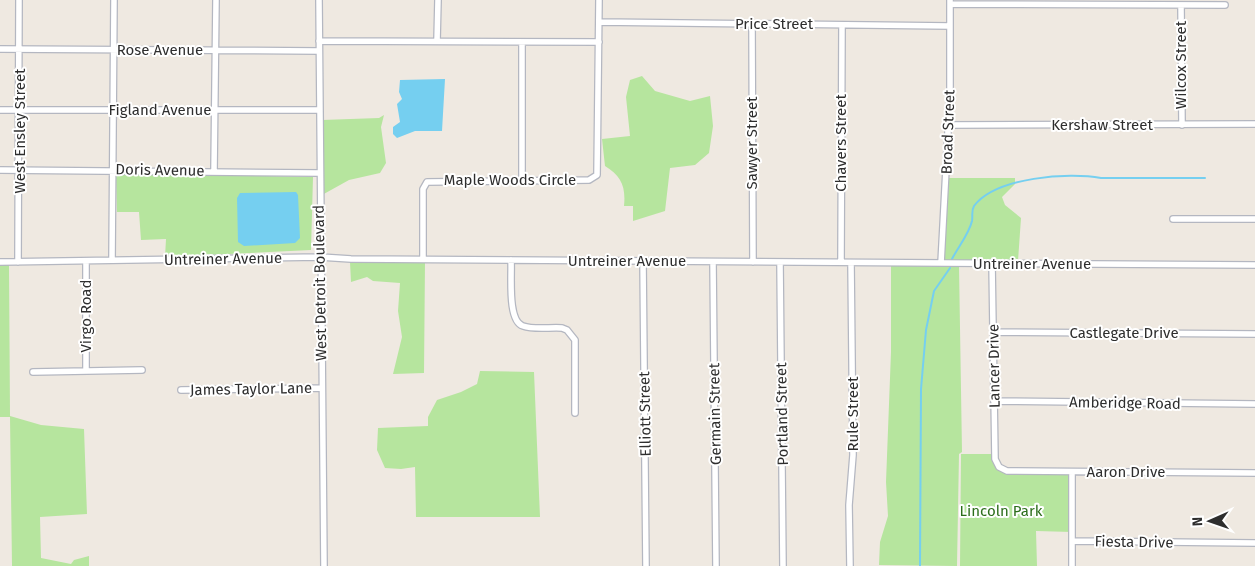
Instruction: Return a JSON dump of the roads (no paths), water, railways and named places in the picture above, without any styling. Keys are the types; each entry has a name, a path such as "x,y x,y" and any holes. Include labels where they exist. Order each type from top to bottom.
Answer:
{"street":[{"name":"West Ensley Street","path":"18,262 20,170 19,0"},
{"path":"112,260 114,0"},
{"path":"214,171 216,0"},
{"name":"West Detroit Boulevard","path":"319,0 319,173 324,566"},
{"path":"437,41 438,0"},
{"name":"Maple Woods Circle","path":"423,259 423,188 427,182 589,180 597,176 599,0"},
{"path":"950,2 1225,5"},
{"name":"Broad Street","path":"941,263 948,125 950,2"},
{"name":"Wilcox Street","path":"1181,5 1182,125"},
{"name":"Price Street","path":"598,22 950,26"},
{"name":"Sawyer Street","path":"752,24 753,262"},
{"name":"Chavers Street","path":"841,262 842,24"},
{"path":"319,41 599,42"},
{"path":"522,42 522,180"},
{"name":"Rose Avenue","path":"0,49 319,51"},
{"name":"Figland Avenue","path":"0,110 319,110"},
{"name":"Kershaw Street","path":"948,125 1255,124"},
{"name":"Doris Avenue","path":"0,170 319,173"},
{"path":"1173,219 1255,219"},
{"name":"Untreiner Avenue","path":"0,262 320,257 713,262 1255,265"},
{"path":"511,260 512,312 515,321 523,326 562,328 567,330 575,340 575,413"},
{"name":"Virgo Road","path":"86,261 86,370"},
{"name":"Elliott Street","path":"643,261 646,566"},
{"name":"Germain Street","path":"713,262 716,566"},
{"name":"Portland Street","path":"780,262 783,566"},
{"name":"Rule Street","path":"850,566 849,505 853,455 851,263"},
{"name":"Lancer Drive","path":"992,263 995,459 999,467"},
{"name":"Castlegate Drive","path":"994,332 1255,334"},
{"path":"32,372 142,370"},
{"name":"James Taylor Lane","path":"181,390 321,388"},
{"name":"Amberidge Road","path":"994,401 1255,404"},
{"name":"Aaron Drive","path":"999,467 1007,471 1255,473"},
{"path":"1072,472 1072,566"},
{"name":"Fiesta Drive","path":"1072,541 1255,543"}],"water":[{"path":"445,79 442,131 415,131 397,138 393,134 393,127 400,122 397,104 402,99 399,92 400,80"},
{"path":"296,192 298,195 300,238 295,243 244,246 238,242 237,198 240,193"}],"waterway":[{"path":"952,259 971,226 974,206 984,196 1015,183 1034,179 1071,176 1101,178 1205,178"},
{"path":"920,566 921,389 926,330 934,291 950,268"}],"park label":[{"name":"Lincoln Park","path":"1001,511"}]}
